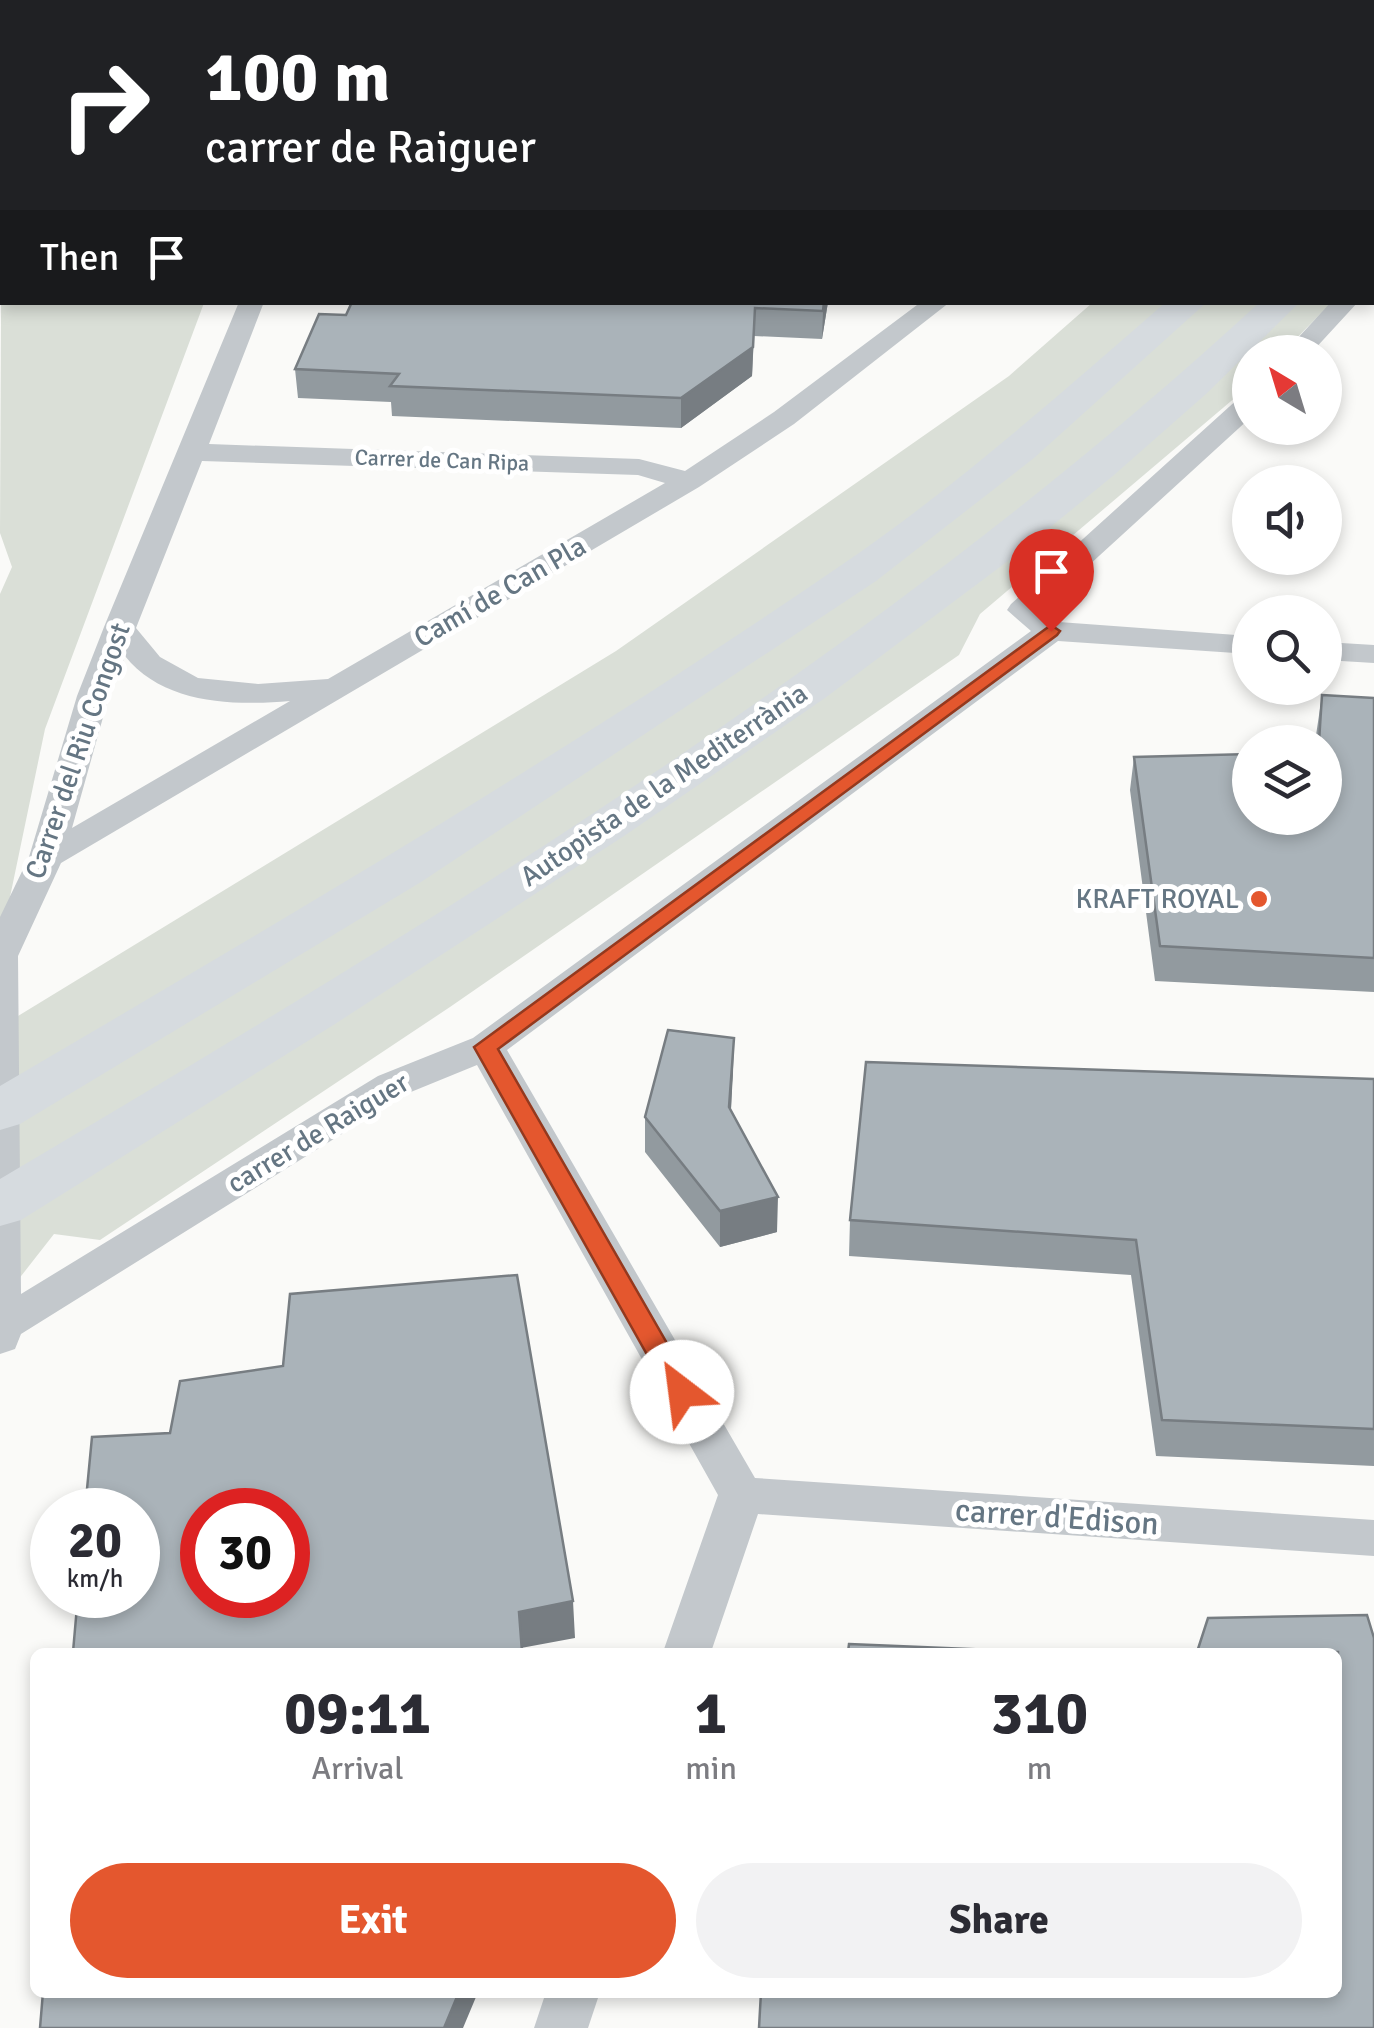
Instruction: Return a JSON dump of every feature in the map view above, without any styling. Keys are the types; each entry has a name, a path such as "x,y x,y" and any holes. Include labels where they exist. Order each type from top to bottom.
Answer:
{"highway":[{"path":"0,1111 403,871 860,572 1020,449 1186,305"},
{"name":"Autopista de la Mediterrània","path":"0,1206 533,873 786,705 1037,520 1220,364 1279,305"}],"street":[{"name":"Carrer del Riu Congost","path":"0,1338 0,956 46,857 93,696 251,305"},
{"name":"Camí de Can Pla","path":"46,857 689,482 784,418 934,305"},
{"path":"1314,335 1343,305"},
{"path":"1232,419 1022,610 1051,631 1232,644"},
{"name":"Carrer de Can Ripa","path":"192,452 639,467 689,482"},
{"path":"120,627 152,667 195,686 248,693 338,687"},
{"name":"carrer de Raiguer","path":"1,1326 392,1085 486,1047 1051,631"},
{"path":"1342,651 1374,654"},
{"path":"486,1047 740,1495 689,1648"},
{"name":"carrer d'Edison","path":"740,1495 1374,1538"},
{"path":"561,2028 571,1998"}],"shaded area":[{"path":"1,305 203,305 45,729 0,945 0,594 12,567 0,533"},
{"path":"1090,305 1329,305 1300,335 1232,335 1232,400 980,614 959,655 450,1007 100,1240 54,1234 0,1303 0,1027 616,651 1009,376"}],"building":[{"path":"351,305 824,305 823,311 755,308 753,347 681,398 390,386 399,374 295,369 319,314 346,315"},
{"name":"KRAFT ROYAL","path":"1342,696 1374,698 1374,958 1160,946 1134,757 1232,754 1232,835 1342,835 1342,725 1320,725 1321,705 1342,705"},
{"path":"668,1030 734,1038 729,1107 778,1197 720,1211 645,1117"},
{"path":"866,1062 1374,1079 1374,1429 1162,1420 1136,1240 850,1220"},
{"path":"517,1275 573,1601 519,1612 522,1648 73,1648 76,1618 160,1618 160,1488 87,1488 92,1437 170,1433 180,1381 283,1366 290,1294"},
{"path":"1367,1615 1374,1638 1374,2028 759,2028 761,1998 1342,1998 1342,1648 1198,1648 1208,1618"},
{"path":"849,1644 947,1648 848,1648"},
{"path":"42,1998 456,1998 444,2028 40,2028"}],"place":[{"name":"KRAFT ROYAL","path":"1259,899"}],"route":[{"path":"682,1392 486,1047 1051,631"}]}
